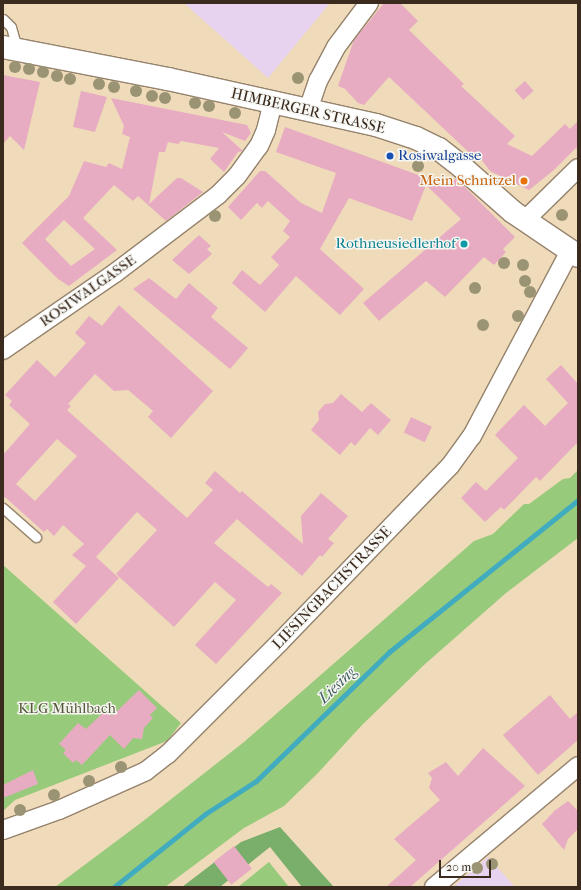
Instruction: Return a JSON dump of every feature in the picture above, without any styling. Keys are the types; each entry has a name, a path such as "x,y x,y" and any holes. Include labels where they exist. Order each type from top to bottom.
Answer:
{"main road":[{"name":"HIMBERGER STRASSE","path":"10,48 168,79 274,102 376,125 428,142 462,167 501,202 531,214 574,253"}],"street":[{"path":"308,110 318,81 336,47 369,3"},
{"name":"ROSIWALGASSE","path":"3,350 115,273 218,195 241,171 259,146 266,130 274,102"},
{"path":"531,214 578,168"},
{"name":"LIESINGBACHSTRASSE","path":"3,830 59,810 146,771 168,754 280,643 450,466 472,436 574,253"},
{"path":"434,887 578,766"}],"lane":[{"path":"3,19 11,28 10,48"},
{"path":"3,508 36,537"}],"shaded area":[{"path":"184,3 330,3 268,78"},
{"path":"488,857 515,887 453,887"}],"green space":[{"path":"578,470 578,538 506,593 424,665 362,725 318,773 284,806 244,828 165,887 55,887 142,822 244,742 474,541 493,534 524,504 529,504 563,479 570,478"},
{"name":"KLG Mühlbach","path":"3,565 181,723 167,741 15,800 3,811"},
{"path":"280,827 333,886 302,887 270,847 220,887 182,887 241,842"},
{"path":"269,862 289,887 238,887"}],"building":[{"path":"384,3 400,3 418,21 409,30 464,84 461,86 515,136 507,144 532,156 565,124 570,129 578,121 578,146 554,170 529,190 490,171 481,159 478,161 389,77 364,105 358,103 345,89 338,86 354,40"},
{"path":"3,75 40,82 24,150 10,136 3,144"},
{"path":"525,81 534,91 523,100 515,90"},
{"path":"81,91 107,97 95,132 73,127"},
{"path":"111,98 247,125 251,133 245,141 222,132 243,151 238,152 224,172 210,159 219,148 181,141 178,144 168,142 165,152 159,152 149,204 177,178 181,178 203,192 166,221 138,196 133,201 114,185 83,218 117,250 69,286 58,279 22,243 69,196 84,161 106,167 109,163 122,169 130,137 122,134 124,126","holes":["64,220 95,249 71,266 45,239"]},
{"path":"285,127 449,186 456,178 515,237 503,249 506,252 494,265 484,257 445,297 426,281 379,321 363,303 461,219 426,185 412,221 349,198 320,249 364,289 340,315 296,276 265,312 232,283 242,270 260,285 279,265 271,257 290,237 283,231 290,221 268,201 262,208 257,203 241,220 228,207 260,171 265,171 301,203 322,213 336,173 276,152"},
{"path":"199,235 211,246 207,249 212,254 189,274 172,260"},
{"path":"149,278 176,299 189,283 218,308 211,317 248,348 230,369 133,289"},
{"path":"119,305 213,391 171,438 148,417 153,411 128,390 114,391 95,374 68,404 71,406 67,410 187,518 213,490 205,483 215,471 240,493 242,491 303,544 301,516 321,493 348,516 328,539 334,543 322,557 320,555 302,576 237,519 214,543 268,587 271,584 282,593 216,664 195,645 236,600 215,582 174,627 116,574 157,530 137,512 96,557 119,578 76,624 53,602 86,566 72,555 84,544 63,525 54,536 47,529 44,532 5,497 3,499 3,455 30,424 9,405 12,401 5,395 37,360 55,377 86,343 75,333 89,316 102,326","holes":["57,439 77,456 35,501 16,484"]},
{"path":"561,365 578,384 578,442 540,481 536,477 504,510 501,507 485,522 461,498 476,482 486,491 518,458 495,435 524,405 545,426 568,403 546,379"},
{"path":"341,394 362,412 371,403 391,420 378,435 370,428 355,446 351,442 340,455 311,430 319,420 318,412 325,404 333,403"},
{"path":"411,417 432,427 425,442 404,432"},
{"path":"139,690 157,708 150,715 153,718 144,728 142,739 133,738 124,749 110,735 82,765 76,760 73,763 63,753 66,750 59,744 78,723 86,729 106,710 112,716"},
{"path":"550,695 570,719 578,712 578,740 538,775 503,735"},
{"path":"483,748 525,786 410,887 386,887 416,860 394,839 440,800 429,788 432,778 428,773 446,762 458,776"},
{"path":"33,770 38,784 3,798 3,785"},
{"path":"568,801 578,811 578,829 568,839 564,850 542,824 554,811"},
{"path":"234,846 252,869 231,885 214,862"}],"waterway":[{"name":"Liesing","path":"114,887 205,814 256,781 389,652 578,500"}],"place":[{"name":"Rosiwalgasse","path":"390,156"},
{"name":"Mein Schnitzel","path":"524,181"},
{"name":"Rothneusiedlerhof","path":"464,244"}]}
